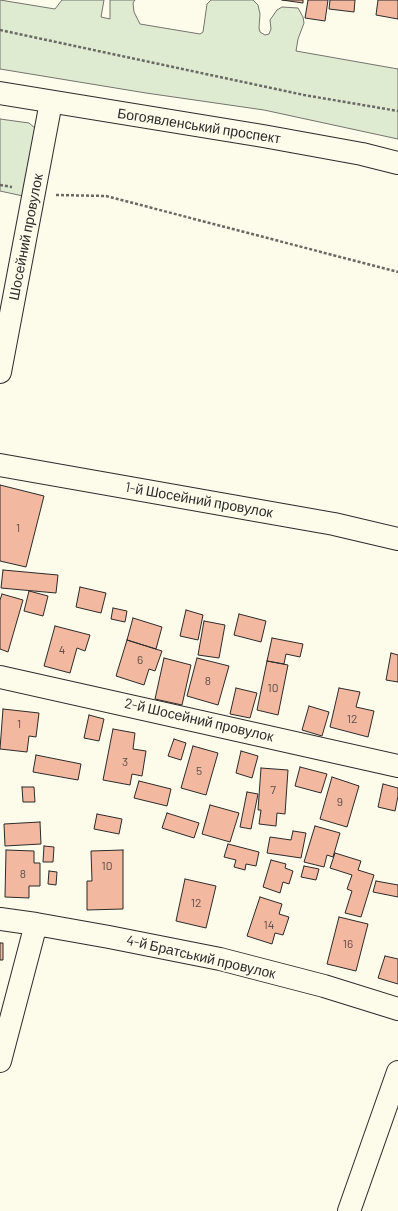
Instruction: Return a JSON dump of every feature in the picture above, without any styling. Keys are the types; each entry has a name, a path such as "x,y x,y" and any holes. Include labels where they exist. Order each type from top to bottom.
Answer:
{"street":[{"name":"Богоявленський проспект","path":"0,93 263,136 362,154 398,163"},
{"name":"Шосейний провулок","path":"0,372 51,102"},
{"name":"1-й Шосейний провулок","path":"0,465 334,524 398,539"},
{"name":"2-й Шосейний провулок","path":"0,677 398,766"},
{"name":"4-й Братський провулок","path":"0,919 36,924 220,959 324,986 398,1009"},
{"path":"0,1061 36,924"},
{"path":"349,1211 398,1072"}],"path":[{"path":"0,30 304,95 398,111"},
{"path":"55,195 106,196 398,272"}],"green space":[{"path":"0,0 55,9 62,0 104,0 101,17 110,19 110,0 135,0 133,3 134,12 140,24 200,34 203,32 207,4 211,0 253,0 258,5 260,14 260,32 265,35 269,34 271,29 270,20 277,10 282,7 298,8 303,17 304,23 298,39 296,51 398,69 398,139 264,110 146,93 0,69"},
{"path":"0,119 29,123 35,128 23,196 0,191"}],"building":[{"path":"282,0 303,0 303,3"},
{"path":"308,0 328,0 325,21 305,18"},
{"path":"330,0 355,0 354,12 329,9"},
{"path":"378,0 398,0 398,19 376,15"},
{"path":"0,485 44,496 26,567 0,561"},
{"path":"3,570 58,575 56,593 1,588"},
{"path":"80,587 106,593 101,613 76,607"},
{"path":"29,591 48,596 43,616 24,611"},
{"path":"2,594 23,600 8,652 0,649 0,600"},
{"path":"113,608 127,611 125,622 111,619"},
{"path":"186,610 203,615 198,640 180,636"},
{"path":"239,614 266,621 261,642 234,635"},
{"path":"133,618 162,627 156,649 127,640"},
{"path":"204,621 225,625 219,658 198,655"},
{"path":"55,626 90,635 85,651 77,648 70,673 44,666"},
{"path":"272,638 303,644 300,657 286,654 284,664 267,661"},
{"path":"127,640 162,651 155,671 149,669 144,685 116,676"},
{"path":"391,653 398,655 398,682 386,680"},
{"path":"164,658 191,665 182,705 155,699"},
{"path":"197,658 229,666 218,705 187,696"},
{"path":"267,661 288,665 278,715 257,710"},
{"path":"236,688 257,693 250,718 230,714"},
{"path":"339,688 360,692 356,707 374,711 368,737 330,727"},
{"path":"309,706 329,712 322,736 302,730"},
{"path":"3,709 39,713 36,737 29,736 27,752 0,749"},
{"path":"89,715 104,719 99,741 84,738"},
{"path":"113,729 135,733 133,749 146,751 142,776 132,774 130,785 103,780"},
{"path":"174,739 186,743 181,760 168,756"},
{"path":"193,746 218,753 206,795 181,788"},
{"path":"241,751 258,756 252,778 236,773"},
{"path":"36,755 81,764 78,780 33,772"},
{"path":"300,767 327,774 321,793 295,786"},
{"path":"261,768 288,770 285,814 277,813 276,826 259,824 261,810 258,810"},
{"path":"332,777 359,786 347,827 320,819"},
{"path":"139,781 171,789 167,806 134,798"},
{"path":"383,784 398,788 395,811 378,807"},
{"path":"22,787 34,787 35,802 23,802"},
{"path":"247,792 258,794 251,829 240,827"},
{"path":"210,805 239,813 230,842 202,834"},
{"path":"167,813 199,823 194,838 162,828"},
{"path":"97,814 122,819 119,834 94,829"},
{"path":"40,822 41,844 5,846 4,824"},
{"path":"315,826 340,833 333,857 327,855 324,867 304,862"},
{"path":"293,831 306,833 301,858 267,853 270,837 291,840"},
{"path":"228,844 259,852 256,866 246,864 245,870 234,867 236,860 224,857"},
{"path":"44,846 54,847 53,862 43,862"},
{"path":"6,850 34,851 34,863 40,863 40,886 29,886 29,898 5,897"},
{"path":"123,850 123,909 87,910 87,881 92,881 91,851"},
{"path":"335,853 361,861 358,870 374,875 361,917 345,913 352,891 347,889 352,875 330,868"},
{"path":"271,860 286,864 285,868 293,871 289,884 283,882 280,893 263,887"},
{"path":"304,866 319,869 316,880 301,877"},
{"path":"49,871 57,872 56,885 48,884"},
{"path":"185,879 216,886 206,928 176,921"},
{"path":"376,881 398,885 398,897 373,892"},
{"path":"260,897 282,904 279,914 289,917 283,935 275,933 272,944 247,936"},
{"path":"339,917 368,924 356,971 327,964"},
{"path":"0,943 3,943 3,960 0,960"},
{"path":"385,956 398,959 398,984 378,978"}]}
